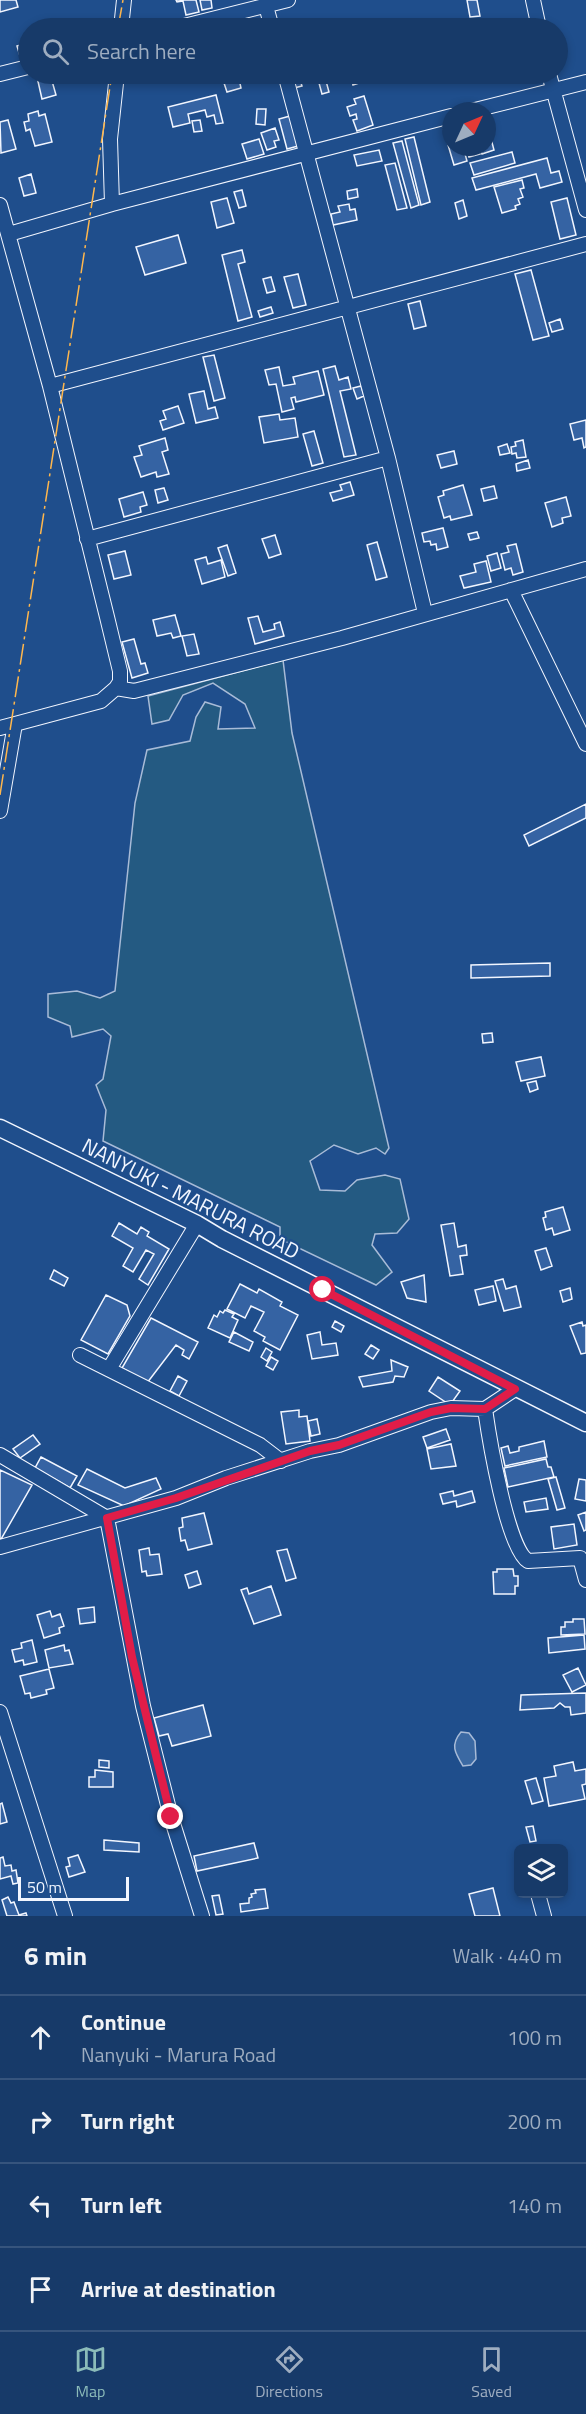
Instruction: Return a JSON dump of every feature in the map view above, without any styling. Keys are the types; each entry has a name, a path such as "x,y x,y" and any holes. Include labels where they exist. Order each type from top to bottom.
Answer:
{"street":[{"path":"122,18 123,0"},
{"path":"217,18 288,0"},
{"path":"533,0 537,18"},
{"path":"266,6 269,18"},
{"path":"0,74 18,69"},
{"path":"496,105 586,81"},
{"path":"112,204 110,139 116,84"},
{"path":"288,84 388,458 426,613"},
{"path":"551,84 586,210"},
{"path":"9,234 112,204 442,118"},
{"path":"0,205 50,386 120,671 120,682 101,701 0,728"},
{"path":"50,386 586,244"},
{"path":"87,539 388,458"},
{"path":"116,688 134,691 342,638 586,569"},
{"path":"511,590 586,744"},
{"path":"0,811 15,724"},
{"name":"NANYUKI - MARURA ROAD","path":"0,1128 197,1224 222,1239 515,1389 586,1423"},
{"path":"109,1369 197,1224"},
{"path":"80,1355 260,1445 281,1461"},
{"path":"0,1547 176,1498 310,1451 339,1445 431,1412 451,1408 485,1409 515,1389"},
{"path":"485,1409 496,1467 518,1550 528,1561 580,1558 586,1580"},
{"path":"0,1455 107,1518 143,1706 171,1817 202,1916"},
{"path":"0,1712 65,1916"},
{"path":"539,1898 544,1916"}],"shaded area":[{"path":"283,660 292,733 389,1148 385,1154 376,1148 358,1154 334,1145 310,1161 320,1190 345,1191 357,1180 385,1175 400,1179 409,1219 397,1233 375,1234 372,1245 392,1272 376,1285 280,1239 280,1227 103,1141 106,1110 96,1085 103,1079 111,1036 103,1029 72,1037 70,1026 48,1017 48,994 77,991 100,998 115,991 135,803 147,750 190,741 196,717 205,702 221,707 218,729 255,728 245,704 213,683 183,695 169,720 152,724 148,696"},
{"path":"461,1732 469,1733 475,1741 476,1759 471,1765 463,1766 456,1753 455,1745"}],"building":[{"path":"0,0 16,0 18,7 0,12"},
{"path":"176,0 196,0 199,12 186,15 183,1 177,2"},
{"path":"200,0 211,0 212,8 202,10"},
{"path":"467,0 477,0 480,16 470,17"},
{"path":"39,84 53,84 56,95 42,99"},
{"path":"224,84 240,84 241,88 227,92"},
{"path":"293,84 301,84 302,86 294,88"},
{"path":"319,84 327,84 329,92 322,94"},
{"path":"216,95 223,123 216,124 214,115 207,117 205,110 188,114 190,123 173,127 168,107"},
{"path":"364,96 373,125 357,131 353,120 357,119 356,114 350,116 347,107 356,104 354,99"},
{"path":"257,109 266,109 265,125 256,124"},
{"path":"38,111 39,116 45,114 52,142 35,146 30,129 26,131 24,122 29,121 28,114"},
{"path":"290,116 298,146 287,149 279,119"},
{"path":"8,120 16,149 1,153 0,122"},
{"path":"200,120 202,131 194,132 192,121"},
{"path":"275,128 279,140 274,141 276,147 267,150 261,133"},
{"path":"414,137 430,202 421,205 405,139"},
{"path":"259,139 264,154 247,159 242,144"},
{"path":"402,141 419,205 411,208 393,143"},
{"path":"379,150 382,161 357,166 354,155"},
{"path":"512,152 515,163 474,175 470,163"},
{"path":"451,156 466,156 467,161 454,165"},
{"path":"547,158 551,173 559,171 562,182 540,188 536,174 476,190 472,178"},
{"path":"395,163 407,208 397,210 385,165"},
{"path":"31,174 36,193 24,196 19,178"},
{"path":"522,180 524,188 520,189 523,197 518,199 520,204 515,206 516,209 502,213 494,187"},
{"path":"357,189 358,197 348,199 347,191"},
{"path":"242,190 246,206 239,208 234,192"},
{"path":"227,198 234,223 217,228 211,202"},
{"path":"567,198 576,235 560,239 551,202"},
{"path":"463,200 467,216 459,219 455,203"},
{"path":"349,204 350,210 355,209 357,220 333,225 331,214 340,212 338,206"},
{"path":"178,235 186,263 145,275 136,247"},
{"path":"242,250 245,262 238,264 252,317 238,321 222,255"},
{"path":"531,270 549,336 533,340 515,274"},
{"path":"298,274 306,305 293,308 284,277"},
{"path":"271,277 275,291 267,293 263,279"},
{"path":"420,301 426,326 414,329 408,304"},
{"path":"271,307 273,313 260,317 258,311"},
{"path":"560,319 563,329 552,332 549,323"},
{"path":"214,355 225,398 214,401 203,357"},
{"path":"335,366 339,380 348,377 351,389 340,391 356,455 344,457 323,369"},
{"path":"279,367 283,386 295,384 293,377 318,371 324,395 296,402 295,397 291,398 294,409 282,412 276,384 269,385 265,370"},
{"path":"361,386 364,396 357,399 353,388"},
{"path":"204,391 208,409 215,407 218,418 196,423 189,394"},
{"path":"178,406 184,423 163,430 160,421 166,419 163,411"},
{"path":"279,414 280,420 295,418 298,437 264,443 259,417"},
{"path":"586,420 586,447 584,448 582,438 574,440 570,424"},
{"path":"314,431 323,463 312,466 303,434"},
{"path":"165,438 168,450 162,452 169,474 157,477 156,472 141,477 134,457 142,455 139,446"},
{"path":"523,440 526,457 517,458 516,453 512,454 511,447 516,446 515,442"},
{"path":"507,444 510,453 500,455 498,447"},
{"path":"454,451 457,464 441,468 437,455"},
{"path":"528,460 530,468 517,471 516,464"},
{"path":"350,482 354,495 333,501 330,493 342,490 340,485"},
{"path":"463,485 472,515 451,520 450,516 444,518 438,497 444,495 443,491"},
{"path":"494,486 497,498 484,501 481,489"},
{"path":"164,488 168,500 158,503 155,490"},
{"path":"143,492 147,505 140,507 141,512 124,517 119,499"},
{"path":"566,497 571,516 562,518 563,523 552,527 545,503"},
{"path":"443,528 448,547 437,550 436,544 431,545 430,541 424,542 422,533"},
{"path":"477,532 479,538 470,540 468,534"},
{"path":"275,535 281,554 269,558 262,539"},
{"path":"377,542 387,577 376,580 367,545"},
{"path":"516,544 523,572 513,575 511,568 505,570 501,554 509,552 507,546"},
{"path":"227,545 236,573 228,576 218,548"},
{"path":"125,551 131,575 114,579 108,555"},
{"path":"497,553 501,568 491,571 487,556"},
{"path":"206,557 208,564 221,560 225,577 202,584 195,560"},
{"path":"486,561 491,582 464,588 460,576 476,572 474,564"},
{"path":"175,615 181,636 173,638 171,633 157,636 153,620"},
{"path":"258,616 263,632 275,629 274,624 280,622 284,636 255,644 248,618"},
{"path":"194,634 199,654 187,656 182,636"},
{"path":"134,639 141,664 145,663 148,673 132,678 122,642"},
{"path":"586,804 586,818 529,846 524,835"},
{"path":"550,963 550,976 471,978 471,965"},
{"path":"492,1033 493,1042 483,1043 482,1034"},
{"path":"541,1057 545,1076 521,1081 516,1062"},
{"path":"536,1081 538,1089 530,1092 527,1083"},
{"path":"563,1207 570,1230 554,1235 552,1228 546,1230 543,1218 546,1217 545,1212"},
{"path":"119,1223 137,1234 141,1227 149,1232 147,1236 169,1249 148,1285 139,1279 154,1254 146,1250 133,1272 123,1266 133,1248 112,1236"},
{"path":"454,1223 458,1247 466,1245 467,1255 460,1256 463,1274 450,1276 441,1225"},
{"path":"546,1248 552,1266 541,1270 535,1251"},
{"path":"54,1270 68,1278 64,1286 50,1279"},
{"path":"424,1275 426,1302 407,1298 401,1282"},
{"path":"503,1279 506,1289 516,1286 521,1307 504,1311 495,1281"},
{"path":"240,1284 257,1293 259,1289 282,1302 280,1306 298,1315 280,1350 263,1341 265,1337 254,1331 264,1312 251,1306 245,1318 227,1309"},
{"path":"493,1286 496,1301 479,1305 475,1290"},
{"path":"570,1288 572,1299 563,1302 560,1291"},
{"path":"106,1295 127,1305 130,1316 108,1354 81,1340"},
{"path":"225,1310 234,1314 232,1317 238,1320 230,1338 208,1328 214,1315 217,1317 220,1311 223,1313"},
{"path":"151,1318 198,1342 189,1359 182,1355 184,1350 176,1345 147,1383 122,1368"},
{"path":"335,1321 344,1326 341,1332 332,1327"},
{"path":"582,1322 583,1326 586,1325 586,1353 581,1354 570,1326"},
{"path":"234,1332 253,1342 249,1351 229,1342"},
{"path":"320,1332 322,1345 336,1343 338,1355 312,1359 307,1335"},
{"path":"371,1345 379,1350 373,1359 365,1354"},
{"path":"266,1348 272,1352 267,1361 261,1357"},
{"path":"271,1357 278,1361 273,1370 266,1366"},
{"path":"391,1360 408,1367 404,1377 395,1376 393,1382 363,1387 359,1377 392,1371"},
{"path":"178,1376 187,1381 179,1396 170,1391"},
{"path":"438,1377 460,1391 450,1405 429,1391"},
{"path":"299,1410 299,1417 307,1416 310,1441 286,1444 281,1412"},
{"path":"317,1419 320,1434 311,1436 308,1421"},
{"path":"446,1429 450,1440 427,1448 423,1437"},
{"path":"33,1435 40,1444 20,1458 13,1449"},
{"path":"544,1441 547,1457 505,1466 501,1448 508,1446 510,1453 519,1451 519,1447"},
{"path":"451,1444 456,1466 431,1469 427,1449"},
{"path":"41,1457 77,1476 70,1488 35,1468"},
{"path":"546,1459 554,1477 508,1487 504,1468"},
{"path":"87,1469 125,1488 156,1478 161,1489 124,1506 78,1485"},
{"path":"0,1470 32,1485 0,1541"},
{"path":"556,1477 565,1508 557,1510 548,1479"},
{"path":"579,1479 586,1480 586,1501 575,1499"},
{"path":"453,1491 454,1496 472,1491 475,1502 457,1507 456,1501 443,1504 440,1494"},
{"path":"546,1498 548,1509 526,1512 524,1502"},
{"path":"586,1512 586,1530 584,1531 578,1515"},
{"path":"204,1513 212,1544 188,1550 185,1540 181,1541 179,1528 183,1527 182,1518"},
{"path":"574,1524 577,1545 554,1549 551,1527"},
{"path":"149,1548 150,1555 159,1554 162,1574 147,1576 146,1571 142,1572 139,1550"},
{"path":"287,1549 296,1578 286,1581 277,1551"},
{"path":"497,1569 513,1569 514,1576 518,1576 515,1594 494,1594 493,1572 497,1572"},
{"path":"197,1571 201,1584 189,1588 185,1575"},
{"path":"271,1586 281,1615 254,1624 241,1590 247,1588 249,1594"},
{"path":"94,1607 95,1622 80,1624 78,1609"},
{"path":"50,1611 52,1617 60,1614 64,1626 59,1628 60,1633 44,1638 37,1615"},
{"path":"573,1619 584,1619 585,1634 561,1635 561,1627 565,1627 565,1622 573,1622"},
{"path":"584,1635 585,1649 549,1653 548,1638"},
{"path":"32,1640 37,1662 24,1665 23,1660 15,1662 12,1650 22,1648 21,1643"},
{"path":"64,1645 65,1651 69,1650 73,1664 49,1668 45,1650"},
{"path":"578,1668 586,1685 572,1692 563,1675"},
{"path":"49,1669 54,1688 46,1690 47,1694 31,1698 30,1693 25,1694 20,1676"},
{"path":"586,1693 586,1713 571,1715 570,1707 565,1707 560,1703 554,1708 520,1710 521,1695"},
{"path":"203,1705 211,1736 172,1746 168,1734 159,1736 154,1718"},
{"path":"99,1760 109,1761 109,1768 99,1767"},
{"path":"573,1762 575,1771 586,1769 586,1784 582,1785 585,1799 549,1806 544,1778 556,1776 554,1766"},
{"path":"95,1770 113,1772 113,1787 89,1787 89,1777 95,1777"},
{"path":"536,1778 543,1801 532,1804 525,1781"},
{"path":"2,1803 7,1822 0,1824 0,1804"},
{"path":"533,1826 536,1841 530,1842 526,1827"},
{"path":"104,1840 139,1843 139,1852 104,1850"},
{"path":"254,1843 258,1858 197,1871 194,1856"},
{"path":"78,1855 85,1872 69,1877 66,1867 70,1866 68,1858"},
{"path":"3,1857 5,1866 11,1865 12,1871 16,1870 18,1883 13,1884 11,1876 0,1879 0,1858"},
{"path":"493,1888 500,1916 475,1916 469,1894"},
{"path":"265,1889 268,1908 241,1912 240,1904 249,1903 251,1894 256,1893 255,1890"},
{"path":"219,1895 223,1914 216,1915 212,1896"},
{"path":"8,1897 11,1903 14,1902 19,1915 26,1913 27,1916 7,1916 2,1900"}],"power":[{"path":"120,18 123,0"},
{"path":"0,795 110,84"}],"route":[{"path":"171,1817 132,1657 107,1518 176,1498 310,1451 339,1445 431,1412 451,1408 485,1409 515,1389 323,1290"}]}
